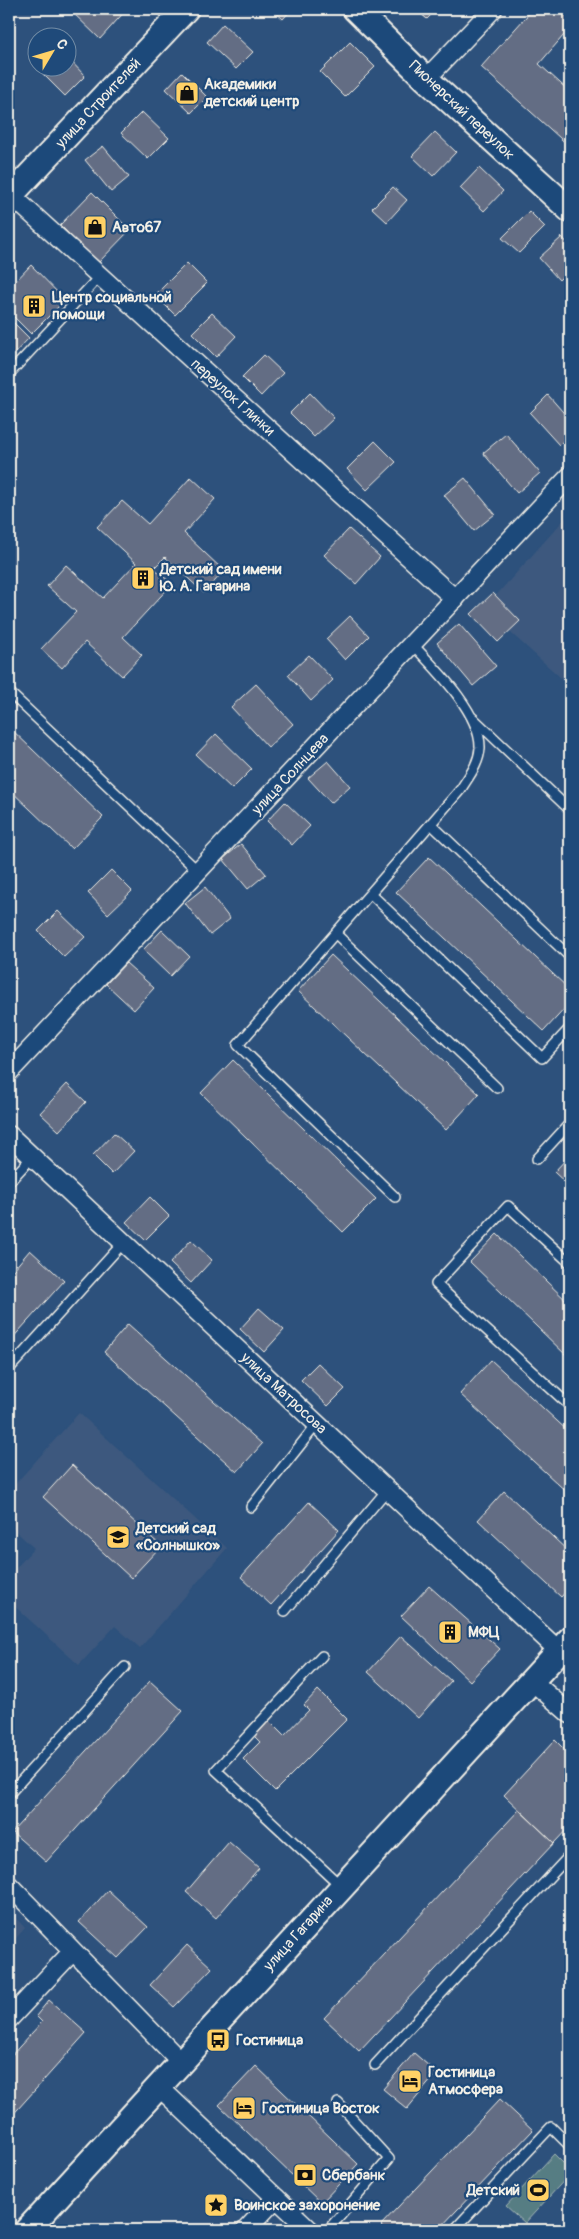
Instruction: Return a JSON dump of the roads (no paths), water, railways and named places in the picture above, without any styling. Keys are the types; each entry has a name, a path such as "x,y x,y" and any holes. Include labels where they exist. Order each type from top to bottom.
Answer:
{"main road":[{"name":"улица Строителей","path":"10,196 186,9"},
{"name":"Пионерский переулок","path":"355,9 426,79 570,210"},
{"name":"улица Гагарина","path":"28,2230 341,1886 564,1645"}],"street":[{"path":"426,79 493,9"},
{"name":"переулок Глинки","path":"10,196 455,599"},
{"name":"улица Солнцева","path":"9,1072 570,476"},
{"name":"улица Матросова","path":"9,1135 386,1490 564,1645"},
{"path":"532,1681 570,1714"},
{"path":"9,1885 72,1952 181,2062"},
{"path":"9,2019 72,1952"},
{"path":"158,2086 310,2230"},
{"path":"246,2230 276,2198"}],"lane":[{"path":"9,374 100,276"},
{"path":"412,644 437,669 470,714 570,810"},
{"path":"9,692 198,871"},
{"path":"395,1197 238,1045 461,789 476,765 480,748 470,714"},
{"path":"431,824 570,957"},
{"path":"371,894 542,1058 570,1028"},
{"path":"336,934 497,1088"},
{"path":"536,1159 570,1123"},
{"path":"9,1182 32,1157"},
{"path":"570,1264 508,1206 436,1284 570,1406"},
{"path":"9,1369 123,1243"},
{"path":"251,1507 317,1424"},
{"path":"285,1611 386,1490"},
{"path":"322,1656 216,1770 341,1886"},
{"path":"9,1794 125,1667"},
{"path":"374,2065 570,1855"},
{"path":"328,2230 390,2159 338,2102"},
{"path":"454,2230 551,2128 570,2146"}],"place":[{"name":"Академики детский центр","path":"187,93"},
{"name":"Авто67","path":"95,227"},
{"name":"Центр социальной помощи","path":"34,306"},
{"name":"Детский сад имени Ю. А. Гагарина","path":"143,578"},
{"name":"Детский сад «Солнышко»","path":"118,1537"},
{"name":"МФЦ","path":"450,1632"},
{"name":"Гостиница","path":"218,2040"},
{"name":"Гостиница Атмосфера","path":"410,2081"},
{"name":"Гостиница Восток","path":"244,2108"},
{"name":"Сбербанк","path":"305,2175"},
{"name":"Детский","path":"538,2190"},
{"name":"Воинское захоронение","path":"216,2205"}]}
